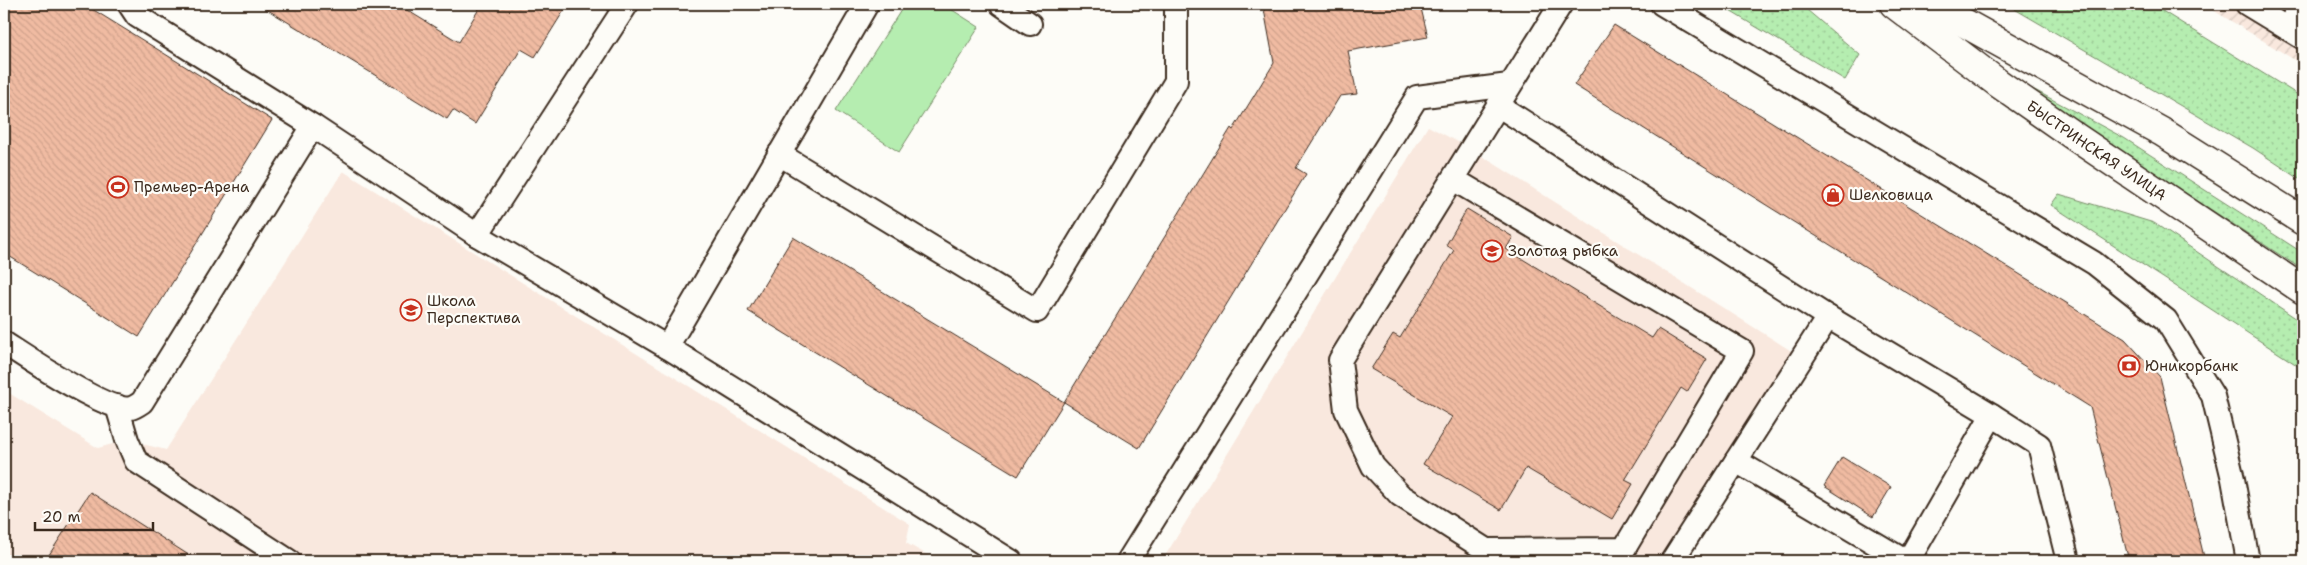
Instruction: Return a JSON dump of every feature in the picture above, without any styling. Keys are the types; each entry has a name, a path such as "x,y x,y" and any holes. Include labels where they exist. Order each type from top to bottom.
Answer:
{"main road":[{"name":"БЫСТРИНСКАЯ УЛИЦА","path":"1894,4 1998,83 2303,290"},
{"path":"1933,4 2162,132 2303,221"}],"lane":[{"path":"129,4 137,16 313,126 477,235 667,346 1011,561"},
{"path":"477,235 627,4"},
{"path":"667,346 867,4"},
{"path":"1001,4 1030,24"},
{"path":"779,154 1036,310 1176,81 1176,4"},
{"path":"1454,179 1742,351 1624,549 1486,550 1400,495 1372,466 1346,410 1340,360 1561,4"},
{"path":"1662,4 2094,263 2166,320 2213,396 2233,479 2248,561"},
{"path":"2247,4 2295,33 2302,4"},
{"path":"1128,561 1417,97 1509,85"},
{"path":"1499,106 1828,317 1992,415 2039,446 2068,561"},
{"path":"4,343 77,388 117,406 131,408 142,402 313,126"},
{"path":"1672,561 1828,317"},
{"path":"117,406 127,440 136,461 289,561"},
{"path":"1736,461 1906,561 1992,415"}],"shaded area":[{"path":"2203,4 2303,4 2303,65"},
{"name":"Золотая рыбка","path":"1428,126 1471,149 1793,352 1662,561 1162,561"},
{"name":"Школа Перспектива","path":"343,171 910,524 906,543 938,561 4,561 4,390 98,448 127,440 166,450"}],"green space":[{"path":"905,4 943,4 979,27 899,152 836,111"},
{"path":"1718,4 1800,4 1860,55 1845,80"},
{"path":"2006,4 2151,4 2303,98 2303,181 2253,148"},
{"path":"2029,87 2124,138 2303,253 2303,270 2120,150"},
{"path":"2059,194 2154,223 2303,323 2303,369 2051,205"}],"building":[{"name":"Премьер-Арена","path":"4,4 84,4 272,120 139,337 4,253"},
{"path":"258,4 397,4 459,42 482,4 568,4 535,57 521,49 475,124 453,110 447,119"},
{"path":"1263,4 1420,4 1428,37 1348,51 1357,94 1340,96 1296,168 1306,174 1139,448 1064,402 1231,128 1233,130 1274,63"},
{"path":"1614,25 2125,339 2160,377 2205,561 2129,561 2090,407 1574,85"},
{"path":"1467,209 1513,237 1506,249 1652,338 1658,329 1707,359 1687,392 1681,388 1625,480 1633,484 1612,519 1526,468 1501,510 1423,464 1452,417 1371,369 1393,334 1400,338 1454,250 1446,245"},
{"path":"793,237 1064,402 1018,476 748,311"},
{"path":"1842,457 1891,487 1873,517 1824,486"},
{"path":"90,492 198,561 45,561"}],"place":[{"name":"Премьер-Арена","path":"118,187"},
{"name":"Шелковица","path":"1833,195"},
{"name":"Золотая рыбка","path":"1492,251"},
{"name":"Школа Перспектива","path":"411,310"},
{"name":"Юникорбанк","path":"2129,366"}]}
